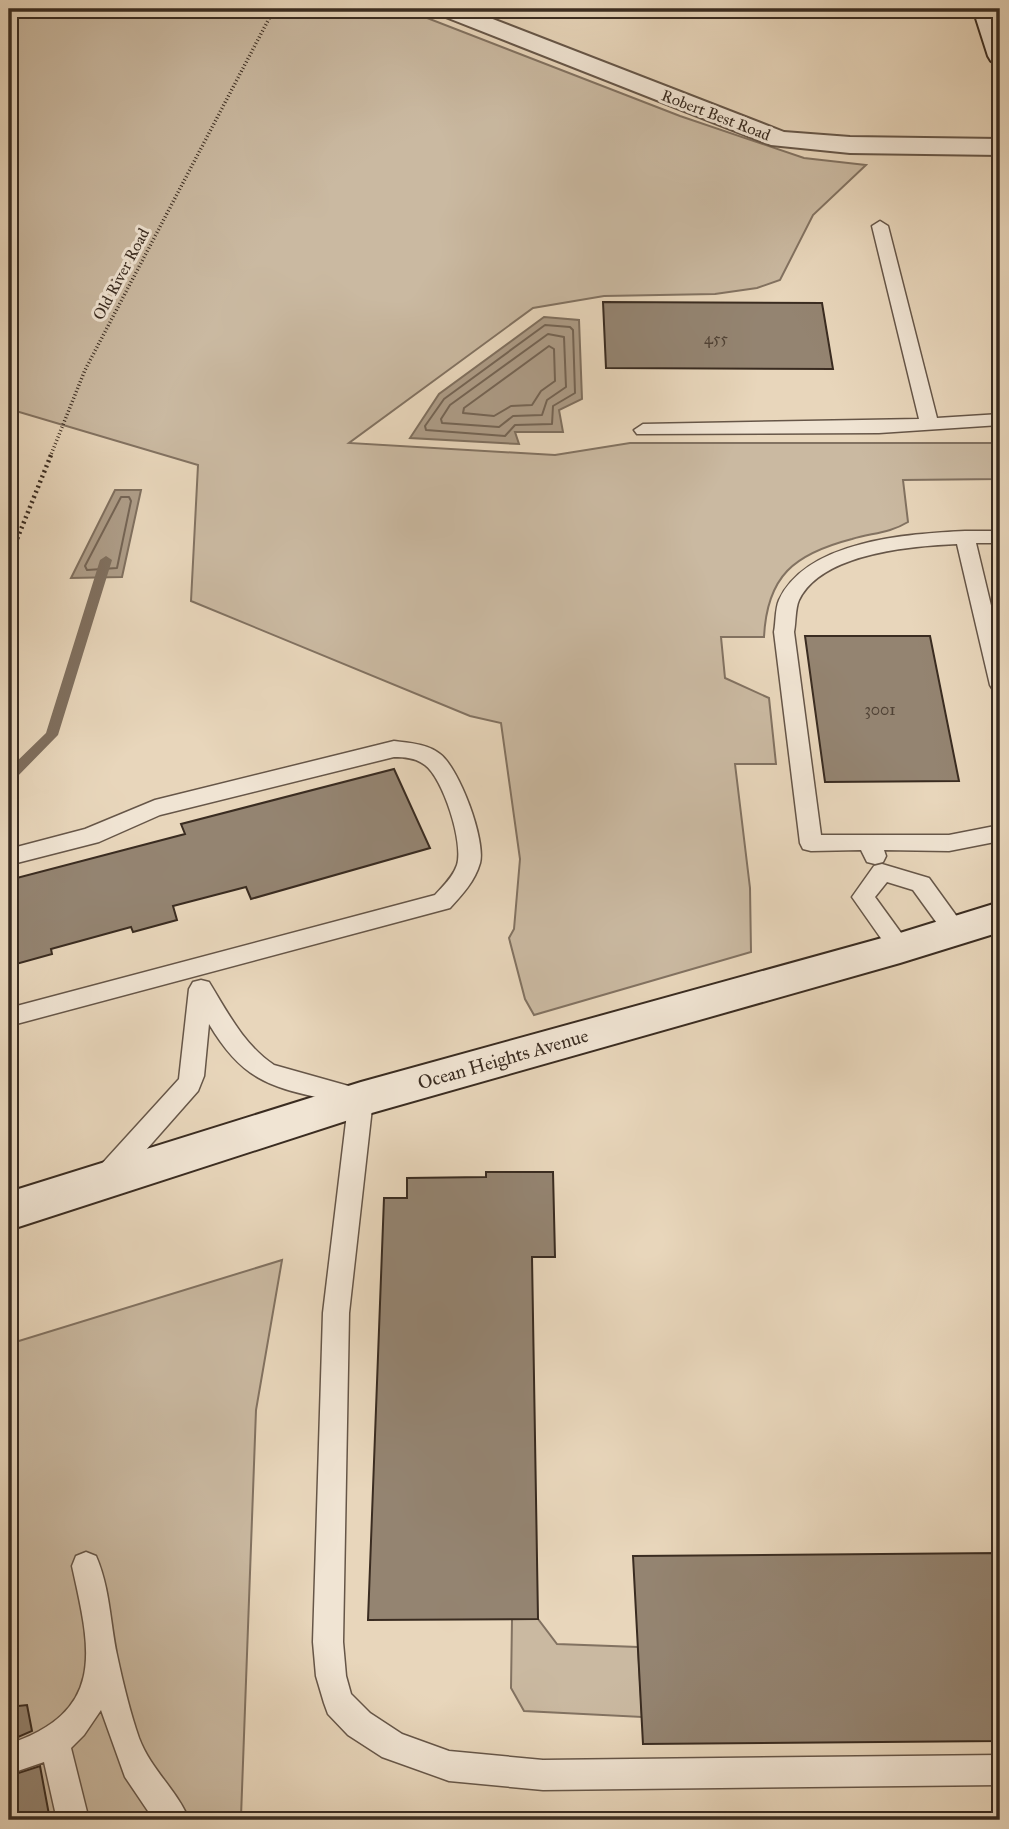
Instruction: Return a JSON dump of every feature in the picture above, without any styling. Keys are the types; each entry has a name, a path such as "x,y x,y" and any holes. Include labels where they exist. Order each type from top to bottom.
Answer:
{"street":[{"name":"Robert Best Road","path":"446,9 780,139 850,145 1000,147"},
{"path":"985,9 1000,56"},
{"name":"Ocean Heights Avenue","path":"9,1211 361,1099 900,948 1000,917"}],"lane":[{"path":"880,226 929,423"},
{"path":"643,430 879,427 1000,420"},
{"path":"965,537 1000,685"},
{"path":"1000,537 921,539 839,558 818,569 800,585 789,601 784,632 811,843 949,843 1000,833"},
{"path":"9,857 92,836 155,808 372,752 394,749 418,751 437,762 469,828 471,854 467,870 457,888 442,902 197,977 9,1017"},
{"path":"869,842 882,872 921,884 955,931"},
{"path":"882,872 863,897 900,948"},
{"path":"197,977 238,1048 253,1065 267,1073 361,1099 336,1313 328,1642 331,1676 339,1703 359,1724 393,1746 449,1766 543,1775 1000,1770"},
{"path":"100,1184 189,1084 192,1076 197,977"},
{"path":"86,1566 120,1730 143,1780 173,1820"},
{"path":"9,1759 54,1742 67,1731 87,1706 100,1673 103,1653"},
{"path":"54,1742 73,1820"}],"path":[{"name":"Old River Road","path":"9,559 85,370 274,9"}],"shaded area":[{"path":"9,9 404,9 680,116 804,158 866,165 813,215 780,280 757,288 715,294 604,296 533,308 349,443 555,455 630,443 1000,443 1000,479 903,480 908,522 888,531 832,545 799,561 787,571 771,598 764,637 721,637 725,678 769,698 776,764 735,764 750,888 751,952 534,1015 525,999 509,938 514,929 520,859 501,723 470,716 191,601 198,465 9,409"},
{"path":"282,1260 256,1410 241,1817 298,1820 9,1820 9,1344"},
{"path":"512,1619 538,1619 557,1644 638,1647 642,1717 524,1711 511,1688"}],"water":[{"path":"544,317 579,320 582,399 559,410 563,432 515,432 519,444 410,438 439,394"},
{"path":"115,490 141,490 122,577 71,578"}],"building":[{"path":"603,302 822,303 833,369 606,368"},
{"path":"805,636 930,636 959,781 825,782"},
{"path":"394,769 430,848 251,899 246,887 173,906 177,920 133,932 131,927 51,949 52,954 9,966 9,880 185,834 181,824"},
{"path":"486,1172 553,1172 555,1257 532,1257 538,1619 368,1620 384,1198 407,1198 407,1178 486,1177"},
{"path":"1000,1553 1000,1741 643,1744 633,1556"},
{"path":"27,1705 32,1731 9,1741 9,1707"},
{"path":"40,1766 50,1820 9,1820 9,1776"}],"waterway":[{"path":"9,777 52,735 106,560"}]}
